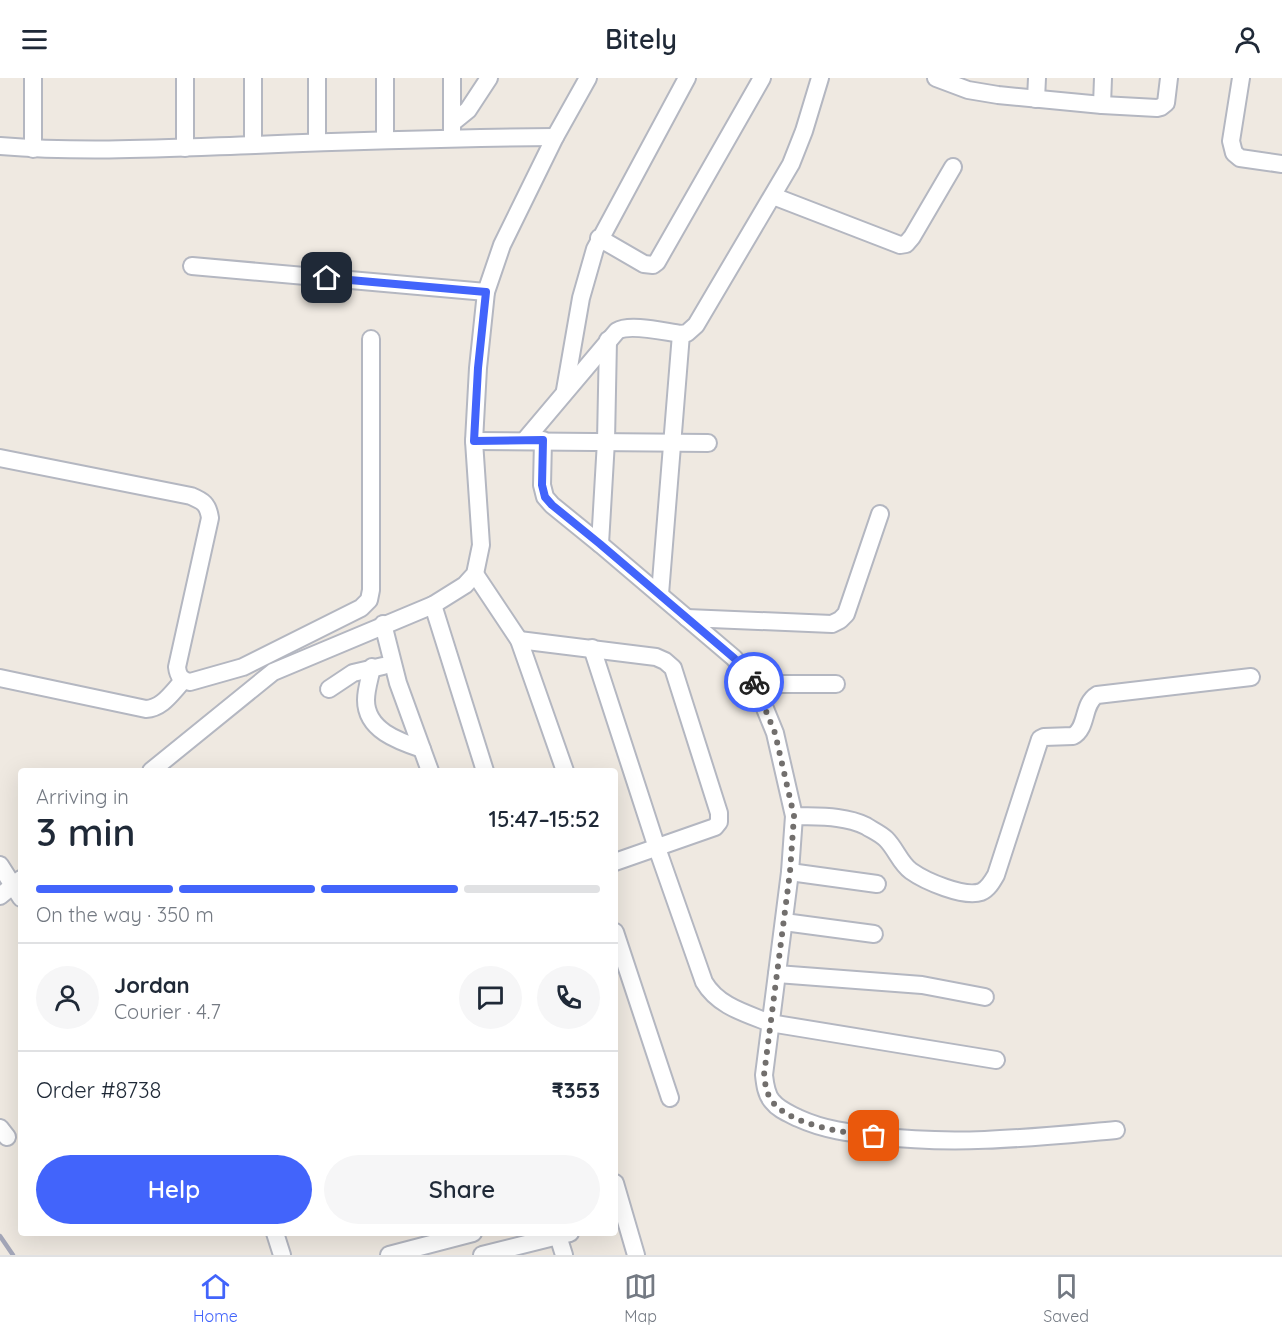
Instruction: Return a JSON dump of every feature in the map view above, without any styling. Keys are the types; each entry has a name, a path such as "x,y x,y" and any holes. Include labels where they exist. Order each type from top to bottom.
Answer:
{"street":[{"path":"33,78 33,149"},
{"path":"185,78 185,148"},
{"path":"253,78 253,145"},
{"path":"317,78 317,142"},
{"path":"385,78 385,140"},
{"path":"452,78 452,130"},
{"path":"452,130 489,78"},
{"path":"155,768 273,672 433,605 465,585 475,574 481,544 485,441 478,368 486,292 502,245 555,137 588,78"},
{"path":"564,391 582,298 599,238 687,78"},
{"path":"599,238 644,264 653,265 657,262 762,78"},
{"path":"525,440 564,391 617,331 626,328 681,334 687,333 696,325 799,148 820,78"},
{"path":"936,78 981,93 1102,105 1161,107 1168,98 1169,78"},
{"path":"1036,78 1036,99"},
{"path":"1102,105 1103,78"},
{"path":"1241,78 1231,141 1234,153 1240,158 1282,164"},
{"path":"0,147 33,149 185,148 385,140 452,130 555,137"},
{"path":"772,196 900,246 906,244 912,237 953,167"},
{"path":"192,266 486,292"},
{"path":"660,594 681,334"},
{"path":"0,458 191,496 203,501 209,508 210,518 177,667 178,675 183,681 190,682 243,668 361,608 369,600 371,578 371,339"},
{"path":"600,544 606,441 608,340"},
{"path":"543,440 542,485 545,497 734,658 755,684 775,733 794,816 790,872 764,1075 766,1089 771,1100 782,1110 815,1126 837,1132 944,1142 1116,1130"},
{"path":"485,441 708,443"},
{"path":"687,618 832,624 840,620 846,614 880,514"},
{"path":"475,574 519,640 564,768"},
{"path":"433,605 484,768"},
{"path":"383,624 392,664 429,768"},
{"path":"519,640 656,657 673,668 720,818 715,828 618,861"},
{"path":"592,648 657,848 704,982 715,996 735,1010 770,1023 996,1060"},
{"path":"329,689 353,673 392,664"},
{"path":"372,667 366,702 369,716 388,736 422,749"},
{"path":"794,816 841,818 865,825 885,837 911,871 931,882 956,891 980,892 986,889 996,875 1040,739 1044,736 1077,734 1090,702 1097,695 1251,677"},
{"path":"0,678 146,709 155,708 162,703 183,681"},
{"path":"755,684 836,684"},
{"path":"0,865 13,890"},
{"path":"790,872 877,884"},
{"path":"784,922 874,934"},
{"path":"618,941 670,1098"},
{"path":"777,974 922,985 985,997"},
{"path":"620,1220 636,1255"},
{"path":"275,1236 282,1255"},
{"path":"389,1255 419,1239 446,1236"},
{"path":"490,1254 557,1236"},
{"path":"564,1236 564,1255"}],"railway":[{"path":"0,1236 13,1255"}],"way so far":[{"path":"754,682 775,733 794,816 790,872 764,1075 766,1089 771,1100 782,1110 815,1126 837,1132 874,1136"}],"route":[{"path":"327,278 486,292 478,368 474,441 543,440 542,485 545,497 734,658 754,682"}]}
